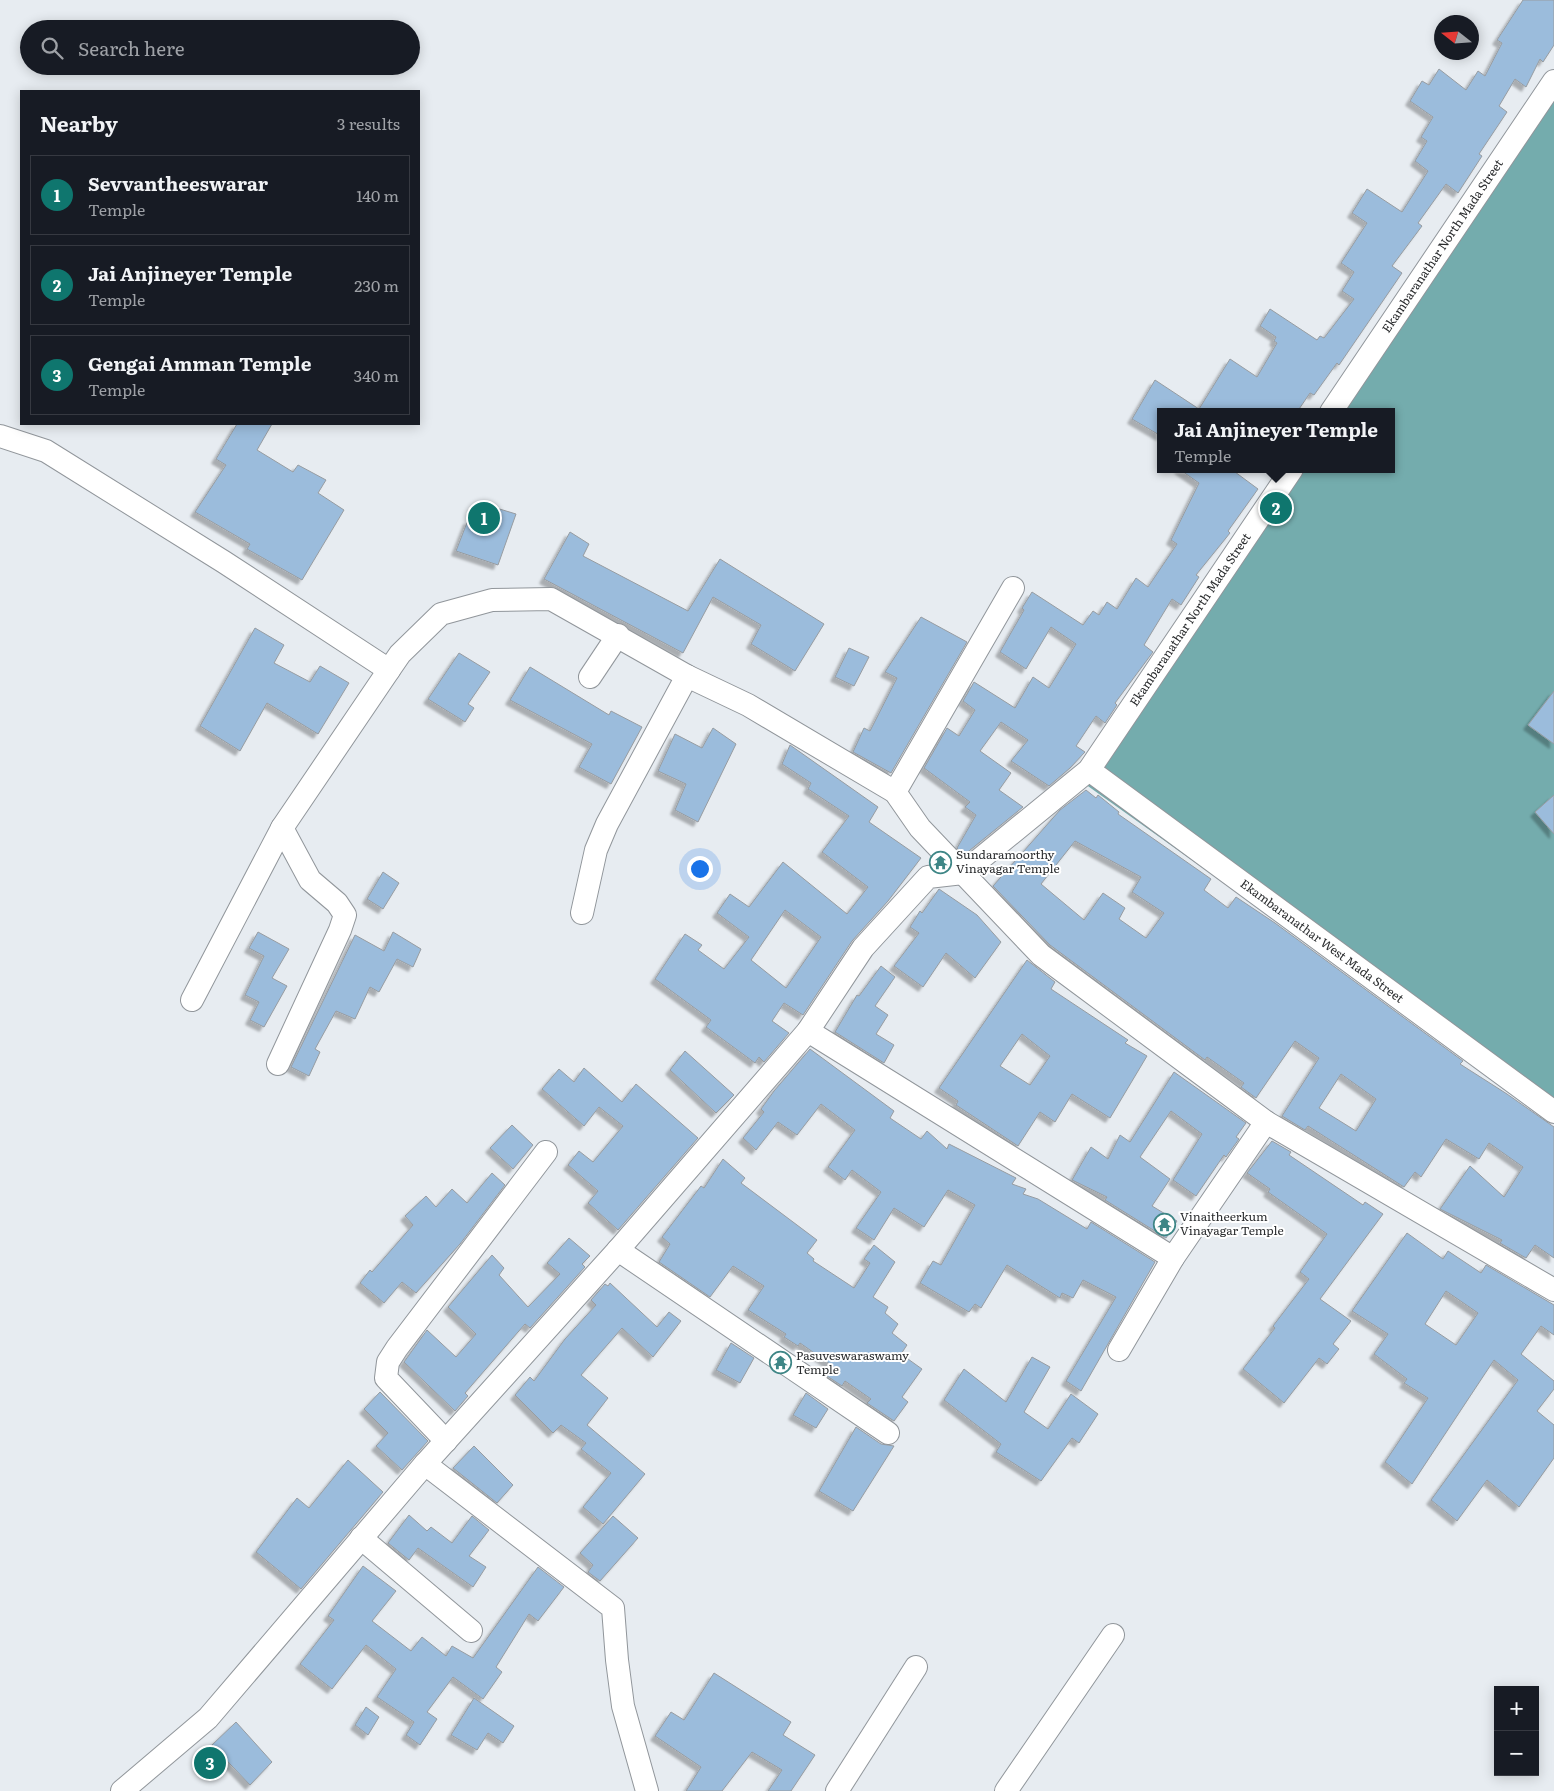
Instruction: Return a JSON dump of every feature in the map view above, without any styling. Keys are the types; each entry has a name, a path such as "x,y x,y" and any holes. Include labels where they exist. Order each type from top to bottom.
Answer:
{"street":[{"name":"Ekambaranathar North Mada Street","path":"1334,408 1554,81"},
{"path":"0,436 46,451 224,562 389,670"},
{"name":"Ekambaranathar North Mada Street","path":"963,872 1089,770 1289,473"},
{"path":"895,792 1013,588"},
{"path":"192,1000 282,828 400,654 441,614 492,600 551,599 618,635 687,676 748,705 895,792 920,828 1041,955 1266,1122 1554,1290"},
{"path":"590,677 618,635"},
{"path":"582,913 596,850 606,824 687,676"},
{"name":"Ekambaranathar West Mada Street","path":"1089,770 1554,1112"},
{"path":"278,1064 340,930 345,915 337,903 310,880 282,828"},
{"path":"122,1791 208,1718 425,1464 618,1250 808,1030 863,948 928,877 963,872"},
{"path":"808,1030 1173,1258"},
{"path":"1119,1350 1173,1258 1266,1122"},
{"path":"446,1441 386,1378 388,1362 546,1152"},
{"path":"618,1250 888,1433"},
{"path":"425,1464 613,1608 616,1660 623,1706 647,1791"},
{"path":"361,1538 471,1631"},
{"path":"1006,1791 1113,1634"},
{"path":"837,1791 916,1666"}],"water":[{"path":"1554,100 1554,1118 1078,779 1295,473 1395,473 1395,408 1340,408"}],"building":[{"path":"1523,0 1554,0 1554,45 1543,62 1540,59 1526,87 1515,79 1499,106 1507,112 1479,154 1482,156 1458,193 1446,184 1418,223 1422,226 1392,266 1402,273 1339,365 1337,363 1314,395 1310,393 1300,408 1200,408 1230,359 1257,377 1277,343 1274,341 1276,337 1260,326 1270,309 1317,340 1320,336 1324,338 1354,299 1342,291 1354,272 1341,263 1367,223 1352,213 1367,189 1402,212 1428,171 1415,161 1427,141 1421,137 1433,117 1410,101 1422,81 1429,85 1439,69 1466,90 1478,71 1485,76 1502,43 1497,40"},
{"path":"1155,380 1197,408 1157,408 1157,434 1132,419"},
{"path":"236,425 271,425 257,450 293,472 298,465 326,480 318,493 344,510 302,580 247,549 250,544 195,512 226,465 216,459"},
{"path":"1185,473 1236,473 1258,489 1228,531 1230,533 1196,575 1199,577 1181,605 1172,599 1144,645 1153,652 1115,703 1117,705 1105,723 1096,716 1076,746 1085,752 1070,768 1049,786 1011,761 1028,740 1001,722 980,751 1011,773 999,790 1023,807 964,855 957,848 976,815 965,807 970,802 924,768 947,728 959,736 975,710 963,701 974,682 1015,708 1033,677 1049,688 1076,644 1051,627 1026,669 1000,652 1032,592 1083,625 1093,611 1099,615 1107,602 1117,609 1136,578 1148,587 1177,544 1171,540 1199,483"},
{"path":"493,507 516,514 498,565 456,551 468,520 486,526"},
{"path":"570,532 589,544 583,556 688,611 720,559 824,624 795,671 751,644 761,625 713,597 683,653 544,579"},
{"path":"921,617 967,642 891,773 853,752 864,728 870,731 897,678 885,672"},
{"path":"255,628 284,645 274,663 310,682 320,666 349,683 318,734 267,703 240,751 200,726"},
{"path":"849,648 869,657 854,686 835,677"},
{"path":"459,653 490,672 468,704 474,708 465,722 428,699"},
{"path":"530,667 609,715 611,711 642,727 611,784 579,767 592,744 510,700"},
{"path":"1554,691 1554,744 1528,725"},
{"path":"713,728 736,744 698,822 675,810 686,784 658,771 675,734 702,748"},
{"path":"790,745 878,807 869,822 921,858 888,901 852,941 803,1015 784,1003 772,1021 789,1033 764,1062 759,1057 755,1063 706,1027 711,1020 655,979 685,934 702,945 698,950 724,969 749,937 717,913 730,894 749,907 783,862 847,914 868,887 822,852 849,816 808,789 811,783 782,764","holes":["785,910 821,937 786,988 751,960"]},
{"path":"1086,790 1096,798 1098,795 1119,812 1118,814 1211,879 1204,890 1228,908 1236,897 1275,923 1463,1061 1460,1064 1554,1127 1554,1258 1535,1245 1526,1258 1500,1243 1502,1240 1440,1209 1470,1166 1504,1197 1523,1167 1489,1143 1479,1159 1446,1139 1421,1177 1415,1172 1404,1187 1308,1126 1305,1130 1282,1116 1319,1058 1295,1041 1256,1098 1241,1087 1244,1083 1207,1057 1205,1060 1050,945 993,886 1060,810","holes":["1075,841 1141,877 1132,892 1164,913 1146,938 1119,919 1125,908 1103,893 1084,920 1041,884","1341,1074 1376,1099 1356,1131 1319,1108"]},
{"path":"1554,795 1554,834 1535,812"},
{"path":"383,872 399,883 383,909 367,899"},
{"path":"939,889 977,915 1001,942 975,978 946,953 923,987 894,966 919,933 910,927 920,911 922,913"},
{"path":"258,932 289,949 272,978 287,986 264,1027 250,1020 259,1002 245,995 264,956 249,948"},
{"path":"393,932 421,949 413,967 397,959 379,992 370,987 355,1019 336,1011 315,1049 320,1052 309,1076 291,1067 355,935 384,951"},
{"path":"1027,960 1055,982 1051,989 1128,1040 1125,1043 1147,1056 1110,1118 1072,1094 1055,1122 1040,1112 1018,1146 956,1105 958,1101 939,1088","holes":["1022,1034 1050,1056 1030,1085 1000,1066"]},
{"path":"881,966 895,977 875,1006 888,1015 876,1034 894,1045 884,1063 835,1032 857,995 859,996"},
{"path":"810,1049 894,1111 890,1118 921,1139 927,1131 947,1149 949,1144 1016,1178 1012,1184 1026,1189 1023,1194 1038,1199 1087,1229 1091,1222 1155,1262 1081,1391 1066,1381 1116,1297 1083,1280 1073,1298 1062,1293 1060,1298 1007,1265 981,1308 975,1304 969,1312 920,1283 933,1261 941,1265 975,1205 948,1190 924,1227 894,1208 874,1240 856,1228 881,1192 852,1170 845,1180 828,1167 855,1130 821,1104 797,1135 778,1122 756,1150 743,1138 764,1112 761,1109 774,1091"},
{"path":"685,1051 734,1095 716,1113 670,1070"},
{"path":"584,1068 622,1102 636,1084 698,1138 618,1230 588,1203 598,1191 568,1165 579,1151 593,1162 623,1126 599,1107 584,1126 542,1089 559,1069 574,1082"},
{"path":"1174,1072 1246,1123 1236,1137 1239,1139 1226,1157 1224,1155 1196,1196 1173,1180 1202,1134 1171,1111 1140,1157 1170,1179 1152,1206 1177,1221 1166,1238 1105,1200 1107,1197 1072,1180 1091,1147 1108,1159 1120,1135 1130,1142"},
{"path":"512,1125 533,1145 513,1169 490,1148"},
{"path":"1272,1141 1291,1152 1289,1155 1363,1205 1365,1202 1383,1214 1320,1299 1351,1321 1333,1344 1339,1349 1327,1364 1319,1358 1284,1403 1243,1369 1275,1328 1273,1326 1309,1279 1300,1272 1327,1234 1268,1192 1270,1189 1247,1173"},
{"path":"723,1159 745,1178 741,1183 817,1240 807,1253 814,1259 813,1261 854,1288 870,1263 864,1259 874,1245 895,1262 873,1297 888,1307 885,1313 898,1324 892,1333 907,1345 901,1354 922,1369 902,1397 908,1402 894,1421 867,1403 871,1399 845,1381 842,1386 824,1374 830,1364 800,1343 798,1346 784,1337 786,1334 748,1310 764,1286 733,1266 710,1297 659,1262 670,1244 662,1237 701,1186 704,1188"},
{"path":"492,1173 505,1185 460,1244 416,1293 402,1282 384,1303 360,1283 413,1225 405,1216 426,1196 436,1207 452,1189 467,1203"},
{"path":"1407,1233 1443,1259 1448,1251 1481,1273 1486,1265 1554,1305 1554,1335 1541,1326 1521,1354 1554,1381 1554,1389 1537,1411 1554,1425 1554,1458 1519,1507 1487,1480 1457,1521 1431,1500 1518,1380 1494,1360 1412,1484 1385,1462 1428,1398 1404,1383 1407,1379 1374,1354 1388,1334 1352,1311","holes":["1446,1291 1478,1313 1456,1345 1425,1324"]},
{"path":"569,1238 590,1256 582,1264 585,1267 530,1328 525,1324 465,1393 468,1396 455,1411 404,1362 427,1330 456,1357 476,1334 448,1307 492,1255 504,1268 499,1275 528,1307 560,1274 547,1263"},
{"path":"610,1283 657,1327 669,1312 681,1321 653,1357 622,1328 581,1375 608,1398 587,1425 645,1474 603,1524 583,1507 611,1473 581,1449 586,1443 561,1425 553,1433 515,1395 530,1377 534,1381 565,1339 596,1305 591,1300 605,1284 608,1286"},
{"path":"731,1343 754,1358 740,1383 716,1370"},
{"path":"1032,1357 1050,1367 1024,1412 1048,1429 1071,1394 1098,1414 1079,1443 1072,1438 1041,1481 996,1452 1001,1444 944,1400 964,1369 1006,1402"},
{"path":"380,1392 428,1441 402,1470 376,1446 388,1433 364,1409"},
{"path":"806,1393 828,1409 816,1428 793,1415"},
{"path":"856,1427 881,1444 894,1446 853,1511 819,1491"},
{"path":"474,1446 513,1485 497,1503 453,1468"},
{"path":"348,1460 383,1492 301,1589 256,1552 297,1498 309,1508"},
{"path":"409,1515 427,1531 431,1527 452,1543 472,1516 489,1530 469,1556 486,1567 473,1587 418,1548 409,1560 388,1543"},
{"path":"613,1516 638,1538 600,1581 588,1572 593,1565 580,1553"},
{"path":"363,1566 396,1591 372,1621 411,1651 422,1637 446,1656 452,1646 473,1658 538,1567 564,1587 538,1621 529,1614 496,1667 502,1672 483,1699 453,1677 427,1712 437,1719 420,1745 406,1735 414,1722 377,1697 396,1669 366,1645 332,1689 300,1664 334,1620 328,1616"},
{"path":"714,1673 791,1722 783,1735 815,1755 791,1791 768,1791 782,1770 752,1752 722,1791 686,1791 701,1767 655,1736 671,1712 684,1720"},
{"path":"474,1698 514,1726 503,1743 488,1733 477,1750 451,1735"},
{"path":"366,1707 379,1717 368,1735 355,1725"},
{"path":"236,1722 272,1762 250,1785 212,1745"}],"place":[{"name":"Jai Anjineyer Temple","path":"1276,508"},
{"name":"Sevvantheeswarar","path":"484,518"},
{"name":"Sundaramoorthy Vinayagar Temple","path":"940,862"},
{"name":"Vinaitheerkum Vinayagar Temple","path":"1164,1224"},
{"name":"Pasuveswaraswamy Temple","path":"780,1363"},
{"name":"Gengai Amman Temple","path":"210,1763"}]}
